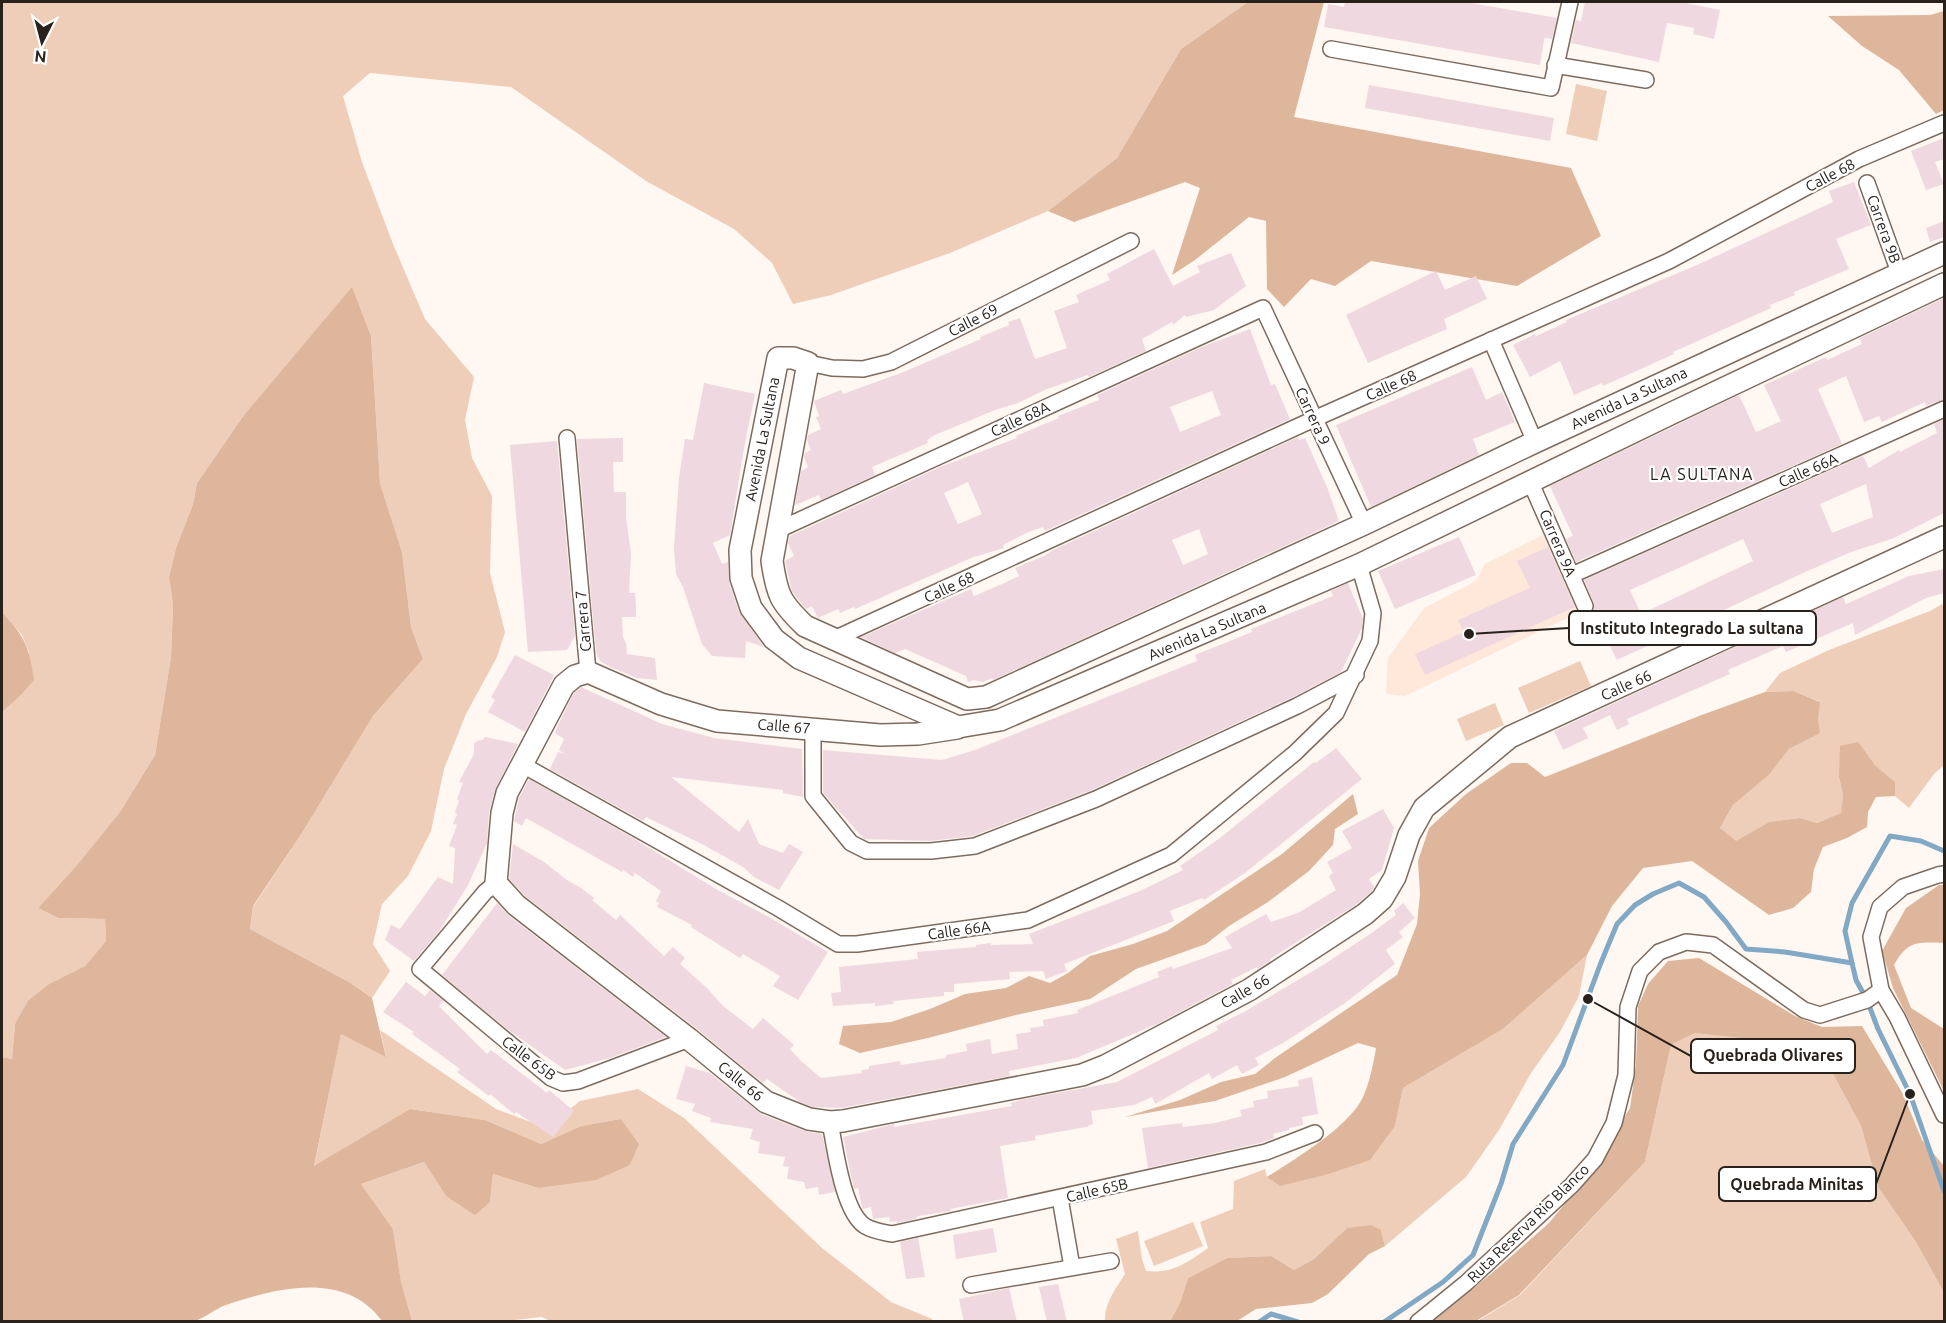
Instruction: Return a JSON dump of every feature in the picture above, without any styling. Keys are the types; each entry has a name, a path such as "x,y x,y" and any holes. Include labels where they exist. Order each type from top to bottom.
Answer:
{"street":[{"path":"1331,49 1551,88 1570,2"},
{"path":"1555,65 1646,80"},
{"name":"Calle 68","path":"834,639 1314,419 1669,261 1859,159 1944,123"},
{"name":"Carrera 9B","path":"1867,183 1900,275"},
{"name":"Calle 69","path":"808,363 832,368 863,369 891,362 1131,241"},
{"name":"Avenida La Sultana","path":"1944,253 1534,442 1364,524 986,697 967,699 805,626 789,610 776,590 772,561 808,363 793,358 777,358 740,550 741,578 751,608 774,639 799,658 958,728 1000,720 1359,565 1944,284"},
{"name":"Carrera 9","path":"1263,308 1364,524"},
{"name":"Calle 68A","path":"778,530 1263,308"},
{"path":"1491,340 1534,442"},
{"name":"Calle 66A","path":"1572,575 1944,409"},
{"name":"Carrera 7","path":"496,883 502,813 507,793 564,685 575,676 588,672 567,438"},
{"name":"Carrera 9A","path":"1530,481 1585,606"},
{"name":"Calle 66","path":"496,883 516,905 689,1039 766,1102 809,1119 830,1122 1082,1075 1115,1061 1249,990 1365,914 1382,899 1395,877 1409,835 1424,808 1510,738 1944,537"},
{"name":"Calle 66A","path":"521,764 838,944 857,944 1028,920 1171,855 1295,753 1336,713 1370,642 1373,613 1359,565"},
{"name":"Calle 67","path":"588,672 661,704 717,721 880,735 918,734 958,728"},
{"path":"813,729 813,796 851,843 867,850 931,851 975,846 1096,799 1297,706 1356,675"},
{"path":"958,728 967,699"},
{"path":"1944,874 1938,874 1903,887 1880,907 1871,937 1872,996 1896,1017 1944,1115"},
{"name":"Calle 65B","path":"496,883 485,892 420,969 551,1078 563,1083 579,1081 689,1039"},
{"name":"Ruta Reserva Rio Blanco","path":"1418,1322 1466,1283 1572,1185 1595,1159 1614,1123 1626,1075 1628,1007 1640,971 1659,952 1686,942 1713,945 1804,1010 1820,1015 1872,996"},
{"name":"Calle 65B","path":"830,1122 845,1197 863,1225 891,1234 1266,1152 1315,1133"},
{"path":"1060,1198 1072,1267"},
{"path":"971,1284 1112,1261"}],"shaded area":[{"path":"2,2 1248,2 1181,49 1117,158 1048,211 950,253 831,295 793,304 772,263 734,229 646,181 511,87 370,73 343,96 362,162 425,319 474,377 465,420 472,458 492,496 490,573 505,632 497,657 466,714 444,769 431,831 408,876 382,904 373,944 390,971 372,998 349,982 250,929 253,907 302,833 373,716 423,659 411,627 402,552 380,483 371,336 352,288 244,415 197,483 193,504 176,548 169,577 173,605 171,657 155,755 120,812 38,908 58,918 105,919 106,941 85,966 49,984 15,1024 12,1059 2,1057 2,712 18,698 29,652 22,635 2,612"},
{"path":"1248,2 1324,2 1294,117 1571,168 1601,236 1517,286 1371,261 1335,286 1311,279 1284,307 1267,289 1266,221 1249,217 1195,260 1172,275 1200,188 1185,182 1074,222 1048,211 1117,158 1181,49"},
{"path":"1944,11 1944,110 1936,114 1899,70 1862,46 1828,16 1930,15"},
{"path":"1576,84 1607,91 1597,141 1566,134"},
{"path":"352,287 371,336 380,483 402,552 411,627 423,659 373,716 302,833 253,906 250,929 349,982 372,998 386,1057 341,1034 314,1166 410,1109 485,1120 541,1144 581,1126 621,1119 639,1144 630,1165 596,1180 538,1188 493,1174 490,1202 475,1215 446,1196 424,1162 361,1184 393,1229 401,1282 412,1321 382,1321 367,1305 349,1295 330,1289 309,1288 266,1293 221,1307 189,1322 2,1321 2,1057 12,1059 15,1024 28,1001 49,984 85,966 106,941 105,919 58,918 38,908 120,812 155,755 171,657 173,605 169,577 176,548 193,504 197,483 244,415"},
{"path":"1549,532 1584,610 1405,696 1386,694 1388,658 1424,608 1476,581 1485,564"},
{"path":"1944,603 1944,765 1934,774 1909,808 1895,796 1895,782 1875,765 1857,742 1839,777 1843,795 1842,813 1817,823 1800,818 1769,822 1735,842 1720,828 1733,805 1769,775 1789,749 1819,733 1819,701 1794,691 1765,692 1780,673 1829,650 1930,611"},
{"path":"2,612 25,643 34,680 2,712"},
{"path":"1580,661 1591,686 1529,713 1518,688"},
{"path":"1794,691 1820,702 1818,719 1820,733 1789,749 1769,775 1733,805 1720,828 1736,841 1769,822 1800,818 1817,823 1841,813 1843,795 1839,777 1840,746 1858,742 1875,765 1895,782 1895,796 1876,797 1868,812 1867,827 1823,847 1814,869 1811,892 1793,908 1769,915 1692,861 1643,868 1612,906 1587,955 1503,1029 1403,1088 1395,1126 1370,1160 1325,1175 1280,1186 1267,1177 1334,1131 1356,1108 1367,1086 1376,1048 1358,1043 1285,1077 1215,1101 1125,1117 1180,1100 1221,1082 1255,1074 1397,975 1417,924 1420,894 1418,861 1429,828 1466,794 1511,763 1527,763 1545,777 1765,692"},
{"path":"1495,703 1504,725 1466,741 1457,719"},
{"path":"1353,794 1358,814 1335,829 1333,845 1309,871 1206,944 1136,969 1090,999 860,1053 839,1044 843,1026 891,1022 965,994 1006,988 1029,976 1050,983 1090,956 1133,944 1167,931 1282,854"},
{"path":"1939,885 1944,885 1944,943 1914,944 1904,951 1894,965 1911,1008 1944,1029 1944,1091 1893,988 1882,951 1906,908"},
{"path":"1587,955 1579,996 1560,1032 1531,1073 1499,1130 1466,1177 1385,1246 1381,1230 1347,1228 1314,1259 1294,1270 1271,1256 1227,1258 1188,1278 1180,1303 1170,1321 1105,1321 1109,1302 1125,1274 1116,1239 1138,1231 1146,1271 1164,1271 1186,1263 1208,1248 1200,1222 1233,1209 1234,1181 1265,1169 1267,1177 1395,1126 1403,1088 1503,1029"},
{"path":"1699,958 1795,1016 1822,1027 1862,1026 1903,1094 1922,1140 1944,1166 1944,1301 1943,1291 1916,1242 1878,1187 1861,1126 1833,1074 1792,1044 1695,1033 1671,1045 1645,1162 1519,1295 1476,1321 1432,1322 1549,1223 1594,1168 1630,1108 1636,1065 1638,1006 1648,984 1668,961"},
{"path":"380,1030 496,1109 547,1128 580,1101 638,1089 684,1118 822,1248 891,1302 932,1319 932,1321 552,1322 542,1317 498,1322 412,1321 401,1283 393,1229 361,1184 424,1162 446,1196 490,1202 493,1174 538,1188 630,1165 638,1143 621,1119 581,1126 541,1144 485,1120 410,1109 314,1167 341,1033 386,1056"},
{"path":"1695,1033 1792,1044 1833,1074 1861,1126 1878,1187 1916,1242 1943,1291 1944,1322 1476,1322 1520,1295 1645,1162 1671,1045"},
{"path":"1193,1222 1203,1246 1154,1266 1144,1241"},
{"path":"1371,1225 1381,1230 1385,1246 1369,1254 1328,1294 1312,1303 1256,1309 1237,1321 1170,1321 1180,1303 1188,1278 1227,1258 1271,1256 1294,1270 1314,1259 1347,1228"}],"building":[{"path":"1345,2 1465,2 1557,18 1552,39 1545,38 1544,40 1540,65 1324,27 1328,4 1344,7"},
{"path":"1585,2 1681,2 1720,10 1714,39 1693,34 1694,28 1667,23 1659,62 1571,43 1576,20 1581,21"},
{"path":"1369,85 1554,118 1550,141 1365,108"},
{"path":"1944,138 1944,159 1935,162 1944,184 1926,190 1911,151"},
{"path":"1854,182 1871,225 1836,239 1849,269 1794,292 1795,295 1770,305 1771,308 1603,386 1602,383 1574,395 1560,361 1530,377 1513,345 1697,265 1833,202 1829,191"},
{"path":"1944,221 1944,237 1930,242 1926,228"},
{"path":"1154,249 1173,286 1200,272 1197,266 1231,253 1246,286 1214,310 1186,317 1185,315 1173,325 1172,322 1142,339 1146,351 1089,377 1088,375 1047,389 1018,403 935,435 927,440 928,443 872,467 875,475 821,500 819,495 795,505 801,471 808,467 804,457 805,453 811,450 807,440 808,435 821,429 816,417 819,416 814,401 841,390 843,394 901,373 981,339 980,337 1020,318 1035,359 1067,348 1054,311 1079,302 1076,295 1110,280 1107,274"},
{"path":"1436,271 1445,290 1476,276 1487,299 1444,319 1447,329 1368,363 1346,315"},
{"path":"1944,298 1944,399 1926,406 1925,402 1882,422 1879,416 1864,422 1846,376 1818,389 1842,444 1576,562 1566,539 1573,536 1550,486 1739,395 1756,432 1781,421 1764,385 1826,357 1827,360 1862,344 1860,338"},
{"path":"1250,329 1271,385 1275,384 1290,419 1045,531 1043,527 1026,533 1003,545 1004,548 971,558 855,609 854,607 840,613 838,609 818,618 812,606 806,609 792,592 785,561 794,556 788,543 790,536 940,467 1017,438 1016,436 1059,418 1058,416 1099,400 1097,395 1204,346","holes":["1212,391 1221,415 1180,432 1170,407","968,482 982,514 958,524 944,493"]},
{"path":"1472,367 1486,400 1502,392 1515,422 1473,439 1479,455 1371,507 1336,425"},
{"path":"704,383 755,394 730,535 713,543 722,564 728,562 729,582 739,612 764,647 746,641 745,658 712,656 702,644 683,587 676,574 674,548 679,478 685,439 693,440"},
{"path":"1944,419 1944,513 1894,538 1851,552 1803,573 1617,660 1593,612 1594,603 1584,580 1863,456 1869,468 1899,450 1900,452 1937,433 1934,424","holes":["1866,484 1873,517 1832,533 1820,504","1743,539 1753,561 1641,614 1630,590"]},
{"path":"1298,437 1299,440 1305,438 1339,521 993,680 992,678 983,682 973,680 968,682 966,676 905,649 895,653 861,637 971,589 974,596 1000,585 1019,576 1015,568","holes":["1199,529 1208,554 1183,565 1172,540"]},
{"path":"623,438 623,462 613,462 614,492 626,492 626,518 631,553 629,593 635,593 636,617 622,617 623,637 627,654 655,658 657,680 637,678 612,668 600,661 596,652 577,439"},
{"path":"557,441 575,636 567,650 528,652 510,445"},
{"path":"1459,537 1476,575 1395,609 1378,571"},
{"path":"1548,547 1575,607 1425,675 1415,654 1464,632 1458,620 1530,588 1517,561"},
{"path":"1944,569 1944,593 1926,598 1855,635 1853,623 1786,652 1783,646 1728,670 1730,674 1627,719 1629,724 1617,730 1610,715 1583,728 1588,738 1563,750 1554,731 1843,597 1846,604 1909,576"},
{"path":"1348,583 1363,619 1362,628 1341,672 1293,697 1092,790 973,836 930,841 864,839 823,793 823,750 942,760 975,750 1197,661 1195,655 1252,632 1251,629 1333,596 1331,591"},
{"path":"515,655 554,675 525,732 488,712 495,700 491,697"},
{"path":"581,687 662,724 714,738 802,749 803,797 783,793 783,790 671,777 739,832 748,819 759,844 783,853 789,844 803,852 779,890 702,844 646,817 643,821 550,769 558,752 565,754 559,750 564,739 555,733 574,693"},
{"path":"485,737 518,744 495,790 489,812 487,843 468,885 440,930 414,961 385,940 391,925 400,929 438,877 453,884 455,848 449,846 457,825 453,824 457,814 455,812 459,801 457,799 463,783 459,782 474,754 474,743"},
{"path":"1336,748 1362,779 1245,873 1204,900 1202,898 1170,911 1174,921 1064,964 1067,971 1046,979 1043,971 1009,972 1010,979 954,984 954,992 944,992 944,996 893,1001 894,1004 875,1006 875,1003 833,1006 831,993 841,992 839,967 918,959 917,952 976,947 976,945 991,943 991,945 1033,944 1029,934 1140,891 1183,870 1180,866 1220,838 1314,762 1316,763"},
{"path":"529,779 828,952 798,1000 773,986 780,976 743,954 740,958 691,927 692,925 657,907 659,903 656,901 661,891 635,873 633,877 623,870 622,872 526,818 522,826 514,821 519,798"},
{"path":"1383,809 1394,828 1382,870 1369,879 1374,887 1372,891 1357,904 1258,969 1257,967 1231,980 1233,984 1157,1024 1076,1058 1009,1071 1010,1076 841,1108 812,1107 800,1102 767,1079 763,1083 525,896 509,879 513,844 581,888 616,920 620,915 664,956 673,947 685,958 680,964 722,1005 753,1029 763,1018 794,1045 790,1049 821,1078 862,1073 861,1070 869,1069 869,1066 900,1061 901,1065 946,1058 946,1055 967,1051 966,1044 990,1039 992,1054 1018,1049 1016,1034 1031,1032 1030,1028 1044,1026 1043,1020 1078,1013 1077,1010 1159,977 1157,972 1172,966 1173,969 1232,948 1225,937 1266,914 1271,922 1298,913 1336,890 1329,876 1333,873 1327,862 1352,848 1342,831"},
{"path":"497,903 508,915 666,1037 610,1058 565,1070 507,1029 442,975"},
{"path":"1403,903 1415,918 1399,932 1403,937 1386,950 1395,964 1345,1003 1283,1043 1255,1058 1259,1065 1242,1074 1237,1065 1212,1079 1209,1073 1155,1104 1152,1097 1134,1105 1091,1111 1093,1124 1086,1127 1035,1136 1036,1140 1000,1146 1008,1198 918,1216 915,1219 897,1223 897,1221 890,1222 889,1217 873,1219 871,1207 863,1209 858,1188 854,1189 843,1137 894,1124 894,1127 1012,1106 1011,1103 1024,1099 1117,1082 1218,1030 1216,1026 1323,965 1396,915 1394,911"},
{"path":"406,982 425,996 430,990 444,1001 439,1006 487,1054 491,1050 547,1093 549,1090 574,1111 553,1137 516,1112 514,1114 490,1094 489,1096 457,1072 460,1069 412,1034 414,1032 383,1012"},
{"path":"686,1066 710,1073 761,1114 805,1131 822,1134 835,1192 819,1195 818,1187 806,1189 804,1182 787,1179 789,1167 783,1166 785,1157 758,1153 760,1142 750,1139 753,1129 710,1122 711,1118 692,1111 695,1104 676,1099"},
{"path":"1312,1077 1318,1114 1302,1117 1303,1125 1273,1134 1274,1138 1260,1143 1148,1168 1142,1128 1182,1123 1183,1127 1215,1123 1242,1116 1240,1110 1254,1107 1253,1101 1268,1098 1267,1091 1299,1086 1298,1080"},
{"path":"993,1228 997,1252 956,1259 953,1235"},
{"path":"918,1238 925,1277 906,1279 900,1242"},
{"path":"1058,1284 1067,1322 1047,1322 1039,1287"},
{"path":"1009,1288 1017,1322 964,1322 959,1299"}],"waterway":[{"path":"1384,1322 1443,1282 1473,1255 1501,1184 1513,1144 1563,1065 1617,924 1635,905 1679,883 1704,897 1746,949 1785,952 1852,963 1845,931 1852,903 1890,836 1921,841 1944,851"},
{"path":"1852,963 1856,980 1910,1094 1944,1191"},
{"path":"1259,1322 1271,1314 1298,1322"}],"place":[{"name":"Instituto Integrado La sultana","path":"1469,634"},
{"name":"Quebrada Olivares","path":"1588,999"},
{"name":"Quebrada Minitas","path":"1910,1094"}],"district":[{"name":"LA SULTANA","path":"1702,474"}]}
